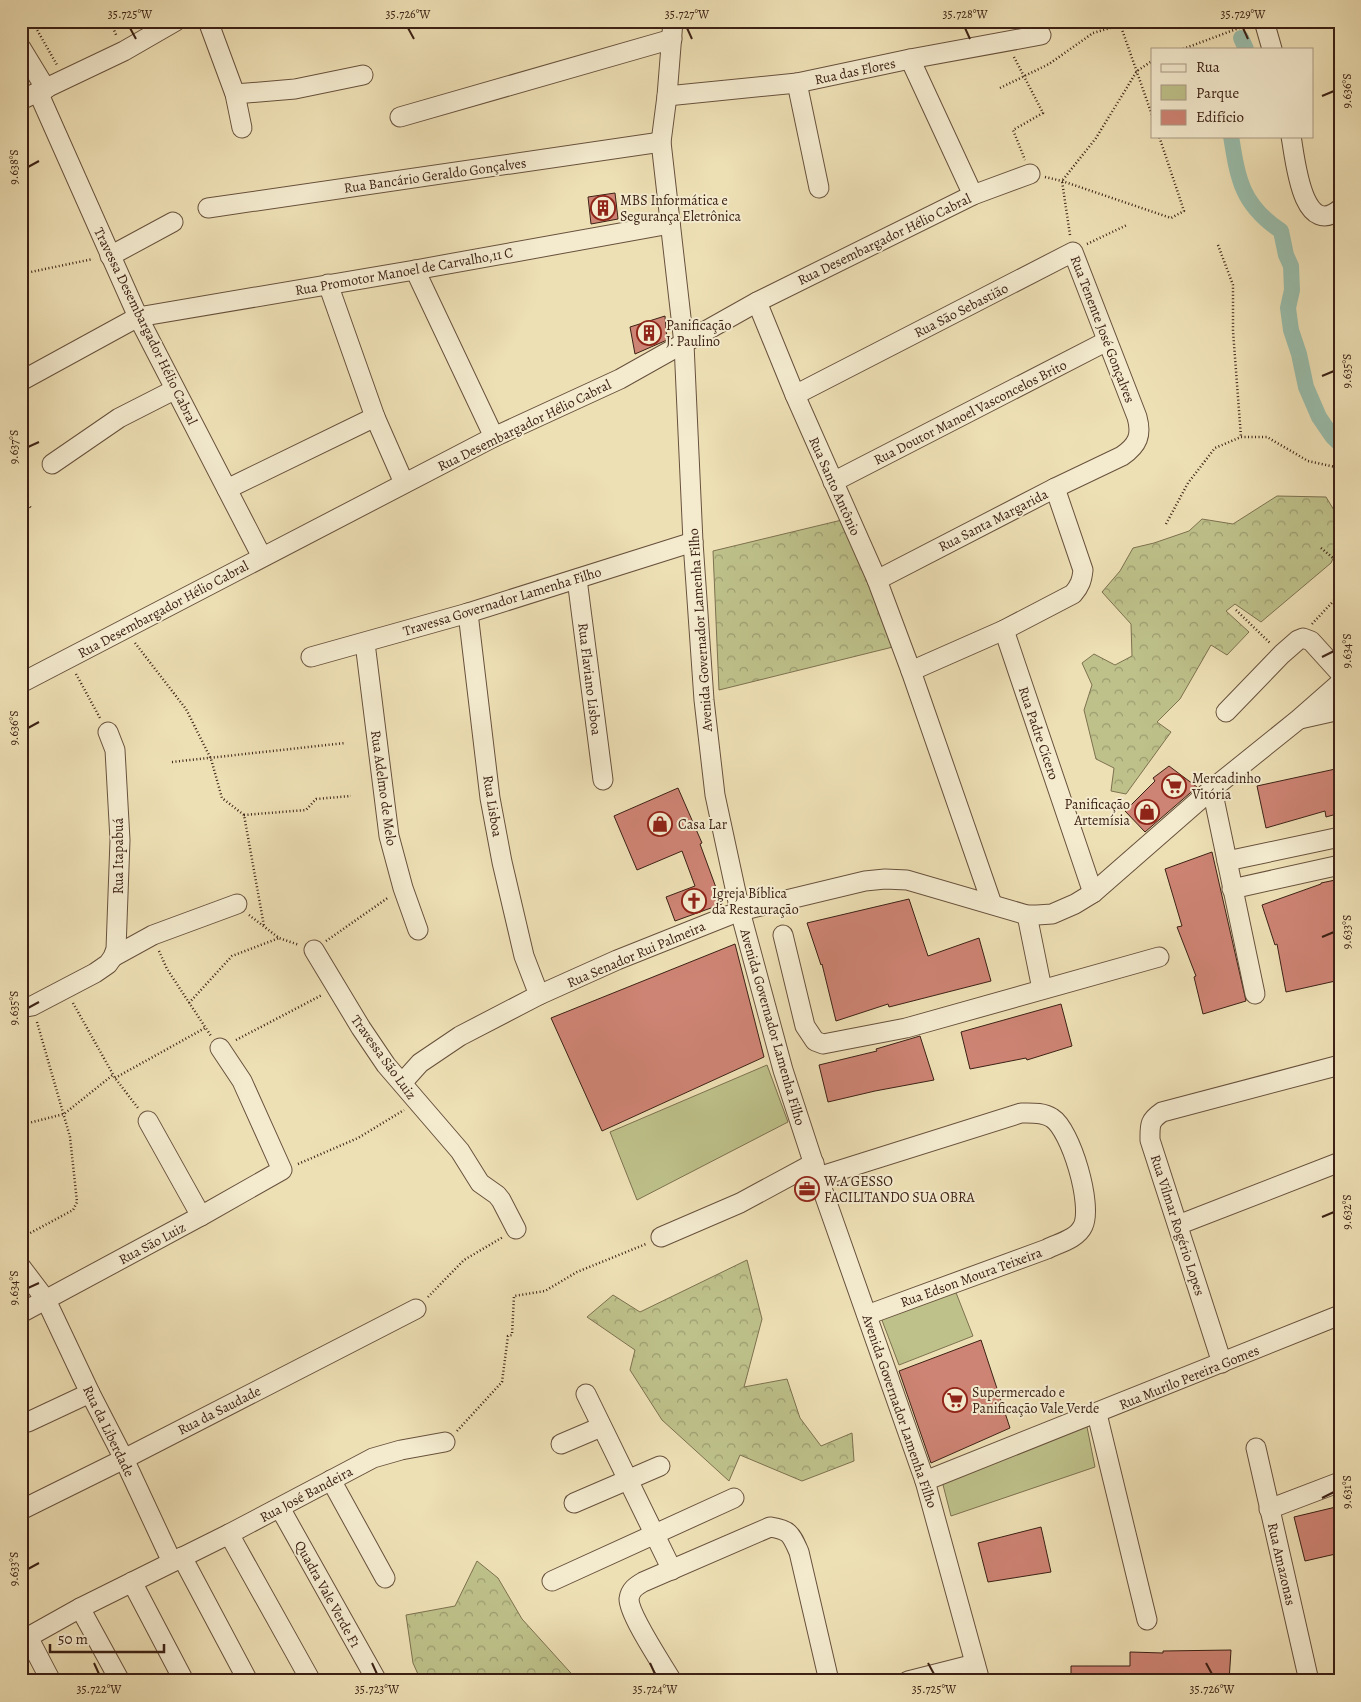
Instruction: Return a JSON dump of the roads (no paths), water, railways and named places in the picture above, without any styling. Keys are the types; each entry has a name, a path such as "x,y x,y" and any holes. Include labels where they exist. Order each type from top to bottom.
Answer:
{"street":[{"path":"35,93 124,52 176,21"},
{"path":"208,21 235,94 242,128"},
{"path":"1256,23 1271,48"},
{"path":"400,117 650,45 672,30"},
{"name":"Avenida Governador Lamenha Filho","path":"672,30 661,142 684,344 693,542 704,700 715,795 740,910 783,1070 925,1481 977,1672"},
{"name":"Rua das Flores","path":"667,96 797,83 910,59 1041,35"},
{"name":"Travessa Desembargador Hélio Cabral","path":"21,48 35,93 138,317 174,390 262,557"},
{"path":"910,59 974,195"},
{"path":"235,94 295,89 363,75"},
{"path":"797,83 819,188"},
{"path":"1291,138 1301,184 1310,208 1322,217 1328,217 1340,209"},
{"name":"Rua Bancário Geraldo Gonçalves","path":"208,208 661,142"},
{"name":"Rua Desembargador Hélio Cabral","path":"21,683 494,436 620,379 757,302 974,195 1030,174"},
{"path":"110,256 173,222"},
{"name":"Rua Promotor Manoel de Carvalho,11 C","path":"21,381 138,317 670,224"},
{"name":"Rua Tenente José Gonçalves","path":"1073,252 1140,427 1139,435 1130,450 1110,461"},
{"name":"Rua São Sebastião","path":"795,395 1073,252"},
{"path":"415,270 494,436"},
{"path":"328,284 375,417 404,484"},
{"name":"Rua Santo Antônio","path":"757,302 795,395 877,580 911,671 992,904"},
{"name":"Rua Doutor Manoel Vasconcelos Brito","path":"833,482 1106,341"},
{"path":"52,464 119,418 174,390"},
{"path":"227,489 375,417"},
{"name":"Rua Santa Margarida","path":"877,580 1110,461"},
{"path":"911,671 1004,630 1073,594 1079,588 1083,570 1055,488"},
{"name":"Travessa Governador Lamenha Filho","path":"311,657 468,613 693,542"},
{"name":"Rua Flaviano Lisboa","path":"577,579 603,780"},
{"name":"Rua Lisboa","path":"468,613 490,798 500,852 524,956 539,995"},
{"name":"Rua Padre Cícero","path":"1004,630 1093,893"},
{"path":"1226,712 1298,640 1307,638 1311,641 1340,673"},
{"name":"Rua Adelmo de Melo","path":"366,643 389,836 403,888 418,930"},
{"name":"Rua Senador Rui Palmeira","path":"402,1083 420,1063 445,1045 539,995 617,960 740,910 865,881 884,879 916,882 992,904 1028,922 1052,914 1075,904 1093,893 1212,789 1299,719 1340,683"},
{"name":"Rua Senador Rui Palmeira","path":"1299,719 1340,710"},
{"name":"Rua Itapabuá","path":"108,732 115,750 120,840 117,937 113,957"},
{"path":"1212,789 1255,994"},
{"path":"1227,862 1340,837"},
{"path":"1232,889 1340,866"},
{"path":"27,1007 96,973 108,964 113,957 152,936 237,904"},
{"path":"1028,922 1042,989"},
{"path":"783,935 806,1026 815,1041 823,1044 906,1028 1159,957"},
{"name":"Travessa São Luiz","path":"314,950 336,988 381,1057 460,1151 480,1183 501,1200 516,1229"},
{"name":"Rua São Luiz","path":"21,1314 282,1170 242,1081 220,1048"},
{"name":"Rua Vilmar Rogério Lopes","path":"1222,1364 1150,1140 1150,1125 1154,1117 1162,1112 1184,1105 1340,1065"},
{"name":"Rua Edson Moura Teixeira","path":"816,1170 1021,1113 1036,1113 1052,1118 1062,1129 1079,1172 1085,1196 1086,1214 1082,1227 1074,1236 1047,1249 867,1315"},
{"path":"148,1121 201,1216"},
{"path":"1178,1225 1340,1162"},
{"path":"661,1237 816,1170"},
{"name":"Rua da Liberdade","path":"21,1267 46,1300 90,1393 177,1560 248,1681"},
{"name":"Rua da Saudade","path":"21,1510 416,1309"},
{"name":"Rua Murilo Pereira Gomes","path":"925,1481 1222,1364 1340,1315"},
{"path":"28,1422 90,1393"},
{"path":"586,1394 672,1570"},
{"path":"1096,1414 1146,1620"},
{"path":"561,1444 602,1427"},
{"name":"Rua José Bandeira","path":"25,1639 80,1608 229,1534 379,1456 445,1442"},
{"name":"Rua Amazonas","path":"1256,1448 1309,1681"},
{"path":"574,1503 660,1466"},
{"path":"332,1480 385,1578"},
{"path":"1270,1509 1340,1482"},
{"path":"552,1581 734,1498"},
{"name":"Quadra Vale Verde F1","path":"280,1508 377,1681"},
{"path":"672,1681 632,1612 630,1598 633,1588 770,1527 784,1529 793,1538 799,1552 830,1681"},
{"path":"229,1534 310,1681"},
{"path":"132,1582 184,1681"},
{"path":"80,1608 120,1681"},
{"path":"25,1639 51,1681"},
{"path":"908,1681 977,1672"}],"waterway":[{"path":"1241,38 1246,48"},
{"path":"1231,138 1236,166 1244,190 1258,211 1281,231 1286,255 1291,266 1292,290 1288,308 1291,330 1299,354 1306,387 1319,417 1340,444"}],"place":[{"name":"MBS Informática e Segurança Eletrônica","path":"603,208"},
{"name":"Panificação J. Paulino","path":"649,333"},
{"name":"Mercadinho Vitória","path":"1174,786"},
{"name":"Panificação Artemísia","path":"1147,812"},
{"name":"Casa Lar","path":"660,824"},
{"name":"Igreja Bíblica da Restauração","path":"694,901"},
{"name":"W.A GESSO FACILITANDO SUA OBRA","path":"807,1189"},
{"name":"Supermercado e Panificação Vale Verde","path":"955,1400"}]}
